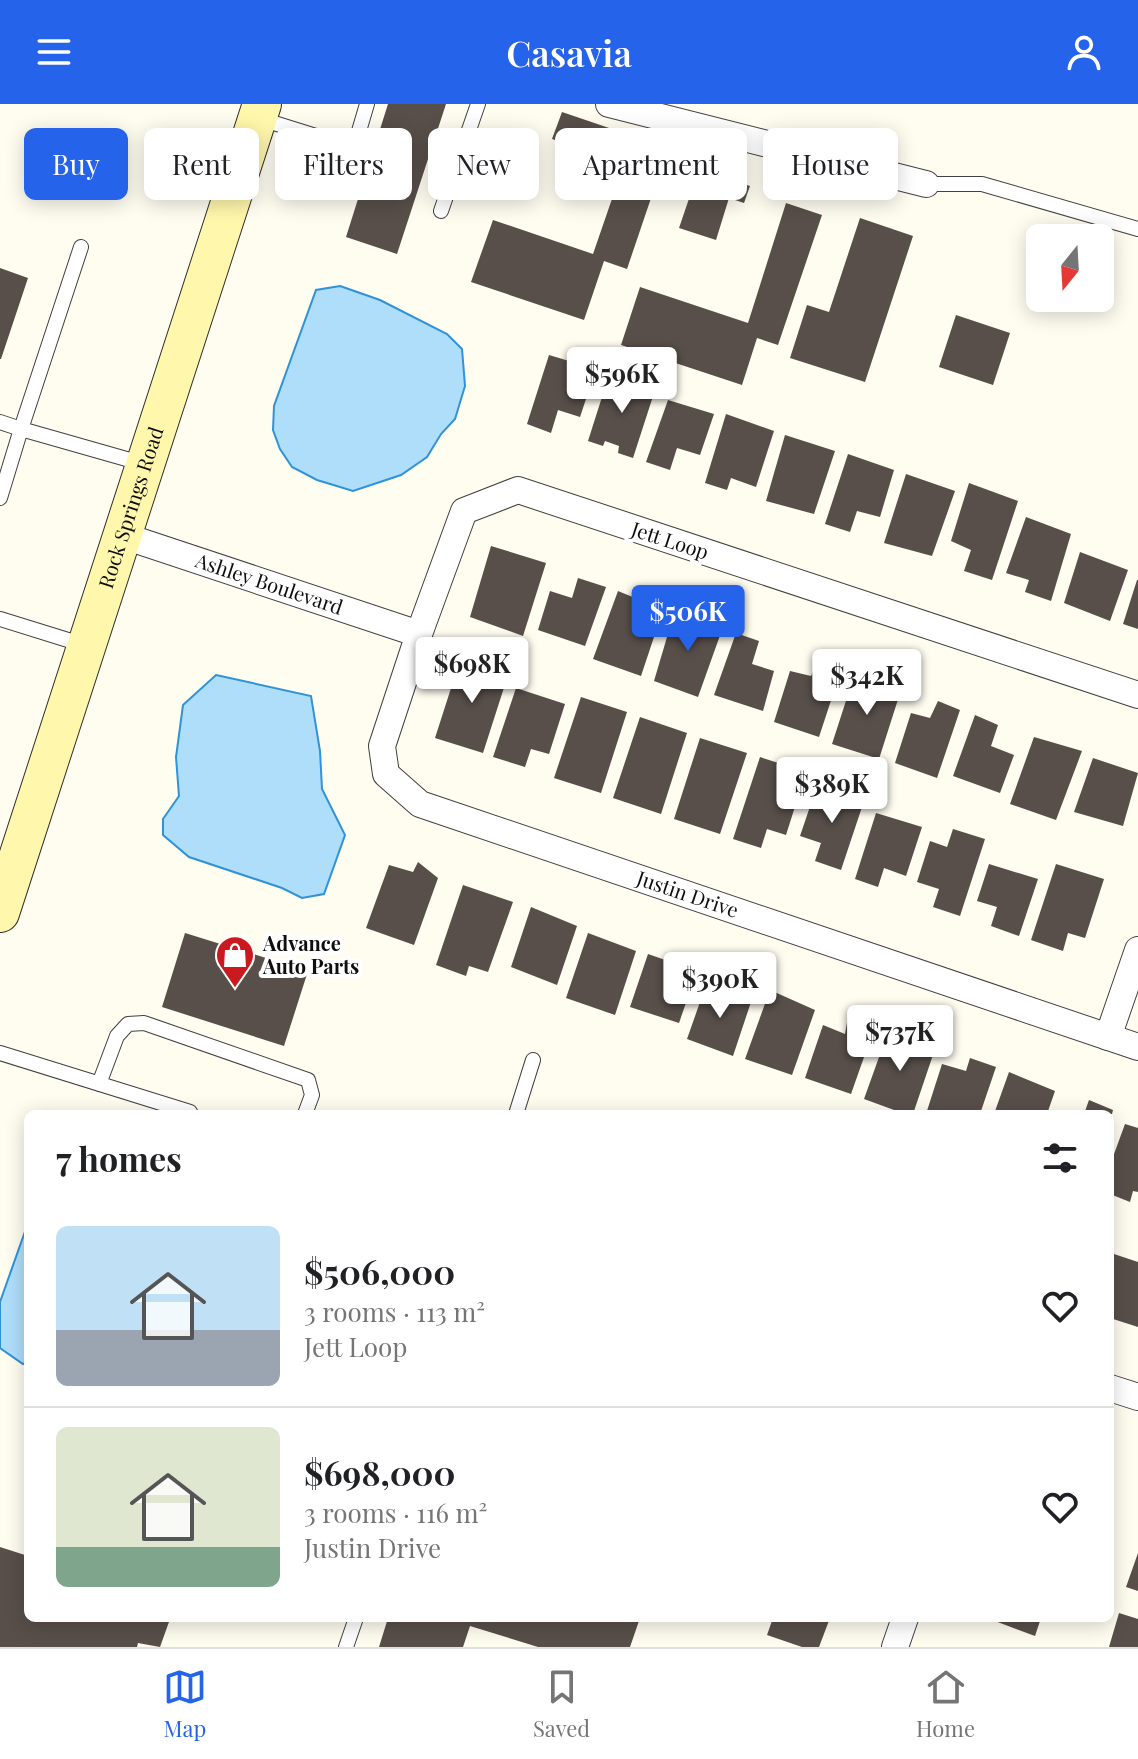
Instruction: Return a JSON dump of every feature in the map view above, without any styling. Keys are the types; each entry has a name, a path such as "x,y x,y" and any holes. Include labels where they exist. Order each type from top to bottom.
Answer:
{"main road":[{"name":"Rock Springs Road","path":"0,913 260,111"}],"street":[{"path":"609,104 926,184"},
{"name":"Jett Loop","path":"419,634 464,511 518,490 1138,695"},
{"name":"Ashley Boulevard","path":"121,535 419,634"},
{"name":"Justin Drive","path":"419,634 382,746 386,774 420,804 1138,1047"},
{"path":"1108,1037 1138,950"},
{"path":"1114,1389 1138,1397"},
{"path":"895,1647 904,1622"}],"lane":[{"path":"260,111 354,148 367,104"},
{"path":"441,211 478,104"},
{"path":"926,184 982,184 1138,229"},
{"path":"0,498 81,247"},
{"path":"0,422 144,464"},
{"path":"0,619 85,646"},
{"path":"99,1084 117,1036 128,1024 144,1023 308,1080 312,1095 306,1110"},
{"path":"0,1053 184,1110"},
{"path":"517,1110 533,1060"},
{"path":"346,1647 355,1622"}],"water":[{"path":"340,286 380,300 447,334 462,349 465,386 455,419 427,457 401,475 353,491 317,480 292,467 280,449 273,430 274,406 316,290"},
{"path":"216,675 311,696 320,751 322,789 345,835 324,894 302,898 282,888 189,857 163,835 163,819 179,796 176,757 183,705"},
{"path":"24,1234 23,1364 0,1348 0,1302"}],"building":[{"path":"388,104 446,104 438,128 428,128 428,159 397,254 346,237 358,200 412,200 412,128 380,128"},
{"path":"562,112 609,128 556,128"},
{"path":"612,200 650,200 627,269 604,261 584,320 471,282 493,220 593,254"},
{"path":"689,200 728,200 716,240 679,228"},
{"path":"786,203 822,215 778,345 757,338 742,385 621,345 640,287 748,323"},
{"path":"860,218 913,236 865,382 790,358 807,305 829,312"},
{"path":"0,268 28,278 1,359 0,359"},
{"path":"956,315 1010,333 993,385 939,367"},
{"path":"549,355 596,369 580,417 558,410 551,433 527,424"},
{"path":"609,375 655,390 633,458 618,453 619,446 605,441 603,446 588,441"},
{"path":"668,400 714,414 700,455 677,448 670,470 646,462"},
{"path":"726,414 774,431 756,487 731,478 727,490 705,483"},
{"path":"785,435 835,451 814,514 766,501"},
{"path":"848,454 894,470 880,517 857,511 850,532 825,524"},
{"path":"906,474 955,491 932,556 884,543"},
{"path":"969,483 1018,501 992,580 964,571 971,550 951,541"},
{"path":"1026,517 1071,534 1051,601 1025,592 1029,580 1006,573"},
{"path":"491,546 546,563 523,636 470,617"},
{"path":"1080,552 1128,570 1110,621 1064,603"},
{"path":"578,578 606,587 585,646 538,630 550,591 572,598"},
{"path":"1138,580 1138,629 1123,624"},
{"path":"618,591 640,600 633,623 656,631 641,676 593,659"},
{"path":"675,610 723,627 698,697 654,681"},
{"path":"736,633 759,641 752,664 774,671 763,711 714,695"},
{"path":"461,657 509,672 483,753 435,738"},
{"path":"818,661 841,670 819,737 774,722 790,671 811,676"},
{"path":"855,673 901,690 879,759 832,744"},
{"path":"516,688 565,704 549,754 531,749 525,767 493,757"},
{"path":"581,697 627,712 601,793 554,778"},
{"path":"938,701 960,710 937,778 895,763 911,713 930,718"},
{"path":"975,715 998,725 991,746 1014,755 1000,793 953,776"},
{"path":"640,717 687,733 661,814 613,798"},
{"path":"1034,737 1082,751 1056,820 1010,804"},
{"path":"700,738 747,753 720,834 674,819"},
{"path":"760,757 806,772 786,835 767,829 761,848 733,839"},
{"path":"1093,758 1138,773 1123,826 1074,812"},
{"path":"817,786 864,801 841,870 815,861 821,843 800,836"},
{"path":"876,813 922,827 906,876 884,868 878,887 855,879"},
{"path":"953,829 985,839 960,916 933,907 939,889 917,882 930,841 947,847"},
{"path":"418,862 438,878 414,945 366,928 389,865 413,872"},
{"path":"989,864 1038,879 1019,936 991,926 997,907 977,901"},
{"path":"1056,864 1104,879 1085,938 1068,933 1063,951 1031,940"},
{"path":"463,885 513,902 488,972 469,966 466,976 436,965"},
{"path":"531,907 577,926 557,985 511,967"},
{"name":"Advance Auto Parts","path":"185,933 308,971 284,1046 162,1007"},
{"path":"588,933 636,951 615,1015 566,998"},
{"path":"648,954 697,971 679,1023 630,1007"},
{"path":"706,985 752,999 733,1056 687,1039"},
{"path":"770,990 815,1010 792,1075 745,1059"},
{"path":"848,1017 875,1026 851,1094 805,1078 823,1025 845,1034"},
{"path":"888,1032 936,1046 914,1110 894,1110 864,1099"},
{"path":"970,1058 996,1067 981,1110 927,1110 942,1064 966,1071"},
{"path":"1009,1072 1055,1091 1048,1110 995,1110"},
{"path":"1089,1100 1113,1110 1085,1110"},
{"path":"1125,1124 1138,1128 1138,1192 1133,1191 1130,1202 1114,1196 1114,1154"},
{"path":"1114,1254 1138,1262 1138,1327 1114,1319"},
{"path":"0,1547 24,1555 24,1622 169,1622 160,1647 138,1643 137,1647 0,1647"},
{"path":"1138,1553 1138,1591 1126,1587"},
{"path":"1119,1613 1138,1619 1138,1647 1109,1647"},
{"path":"387,1622 639,1622 630,1647 538,1647 470,1626 463,1647 379,1647"},
{"path":"772,1622 828,1622 819,1647 802,1647 767,1635"},
{"path":"998,1622 1040,1622 1035,1636"}],"place":[{"name":"Advance Auto Parts","path":"235,989"}]}
